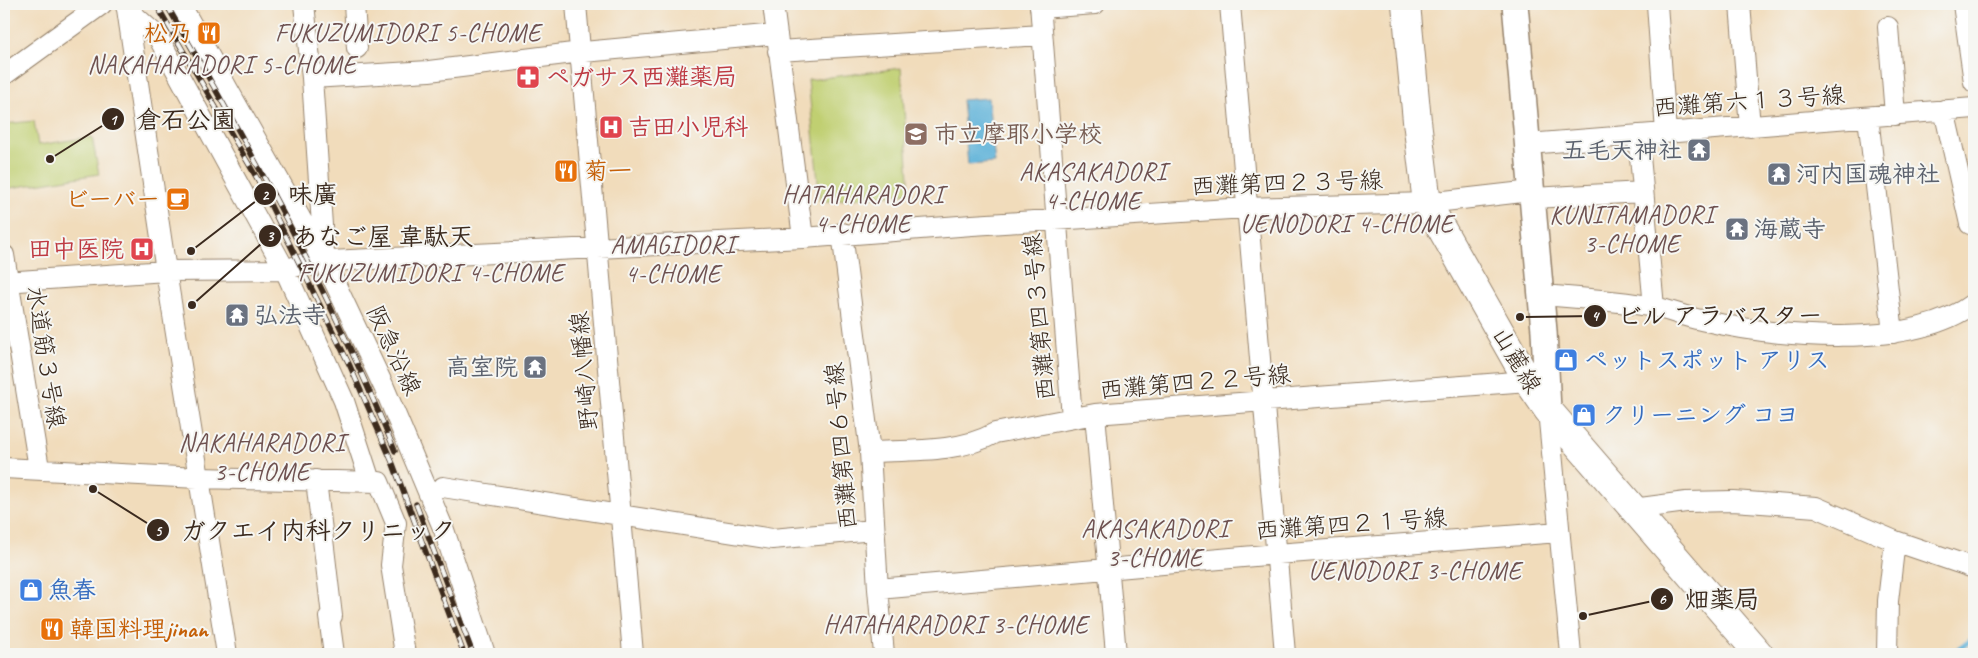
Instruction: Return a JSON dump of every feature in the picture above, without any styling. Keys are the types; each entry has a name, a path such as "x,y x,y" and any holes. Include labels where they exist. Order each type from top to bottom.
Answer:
{"main road":[{"name":"山麓線","path":"1406,4 1427,203 1528,382 1548,410 1758,654"}],"street":[{"path":"4,75 102,4"},
{"name":"阪急沿線","path":"180,4 325,262 384,387 444,530 486,654"},
{"path":"304,4 312,78 325,262"},
{"path":"354,4 357,48"},
{"name":"野崎八幡線","path":"576,4 633,654"},
{"path":"773,4 803,238"},
{"path":"1040,6 1095,4"},
{"path":"1230,4 1285,654"},
{"path":"1516,4 1541,295 1548,410 1571,654"},
{"path":"1657,4 1666,133"},
{"path":"1740,4 1750,127"},
{"path":"1963,4 1974,82"},
{"path":"126,6 158,37 285,270 344,401 370,481"},
{"path":"126,6 195,478 228,654"},
{"name":"西灘第四３号線","path":"1040,6 1072,418"},
{"path":"1888,27 1894,114"},
{"path":"312,78 430,71 580,53 778,42 1042,35"},
{"name":"西灘第六１３号線","path":"1528,144 1974,108"},
{"path":"1944,110 1970,224"},
{"path":"1868,117 1894,333"},
{"path":"1638,135 1654,307"},
{"name":"西灘第四２３号線","path":"6,282 166,272 285,270 300,264 325,262 803,238 842,233 1246,208 1427,203 1532,194 1643,192"},
{"name":"西灘第四６号線","path":"842,233 870,452 884,654"},
{"name":"水道筋３号線","path":"4,255 6,282 39,468"},
{"path":"1541,295 1628,302 1700,320 1764,332 1836,335 1894,333 1928,325 1961,313 1974,303"},
{"name":"西灘第四２２号線","path":"870,452 939,448 983,440 995,433 1095,414 1528,382"},
{"path":"1095,414 1116,654"},
{"path":"4,468 39,468 195,478 379,482 396,523 391,565 405,654"},
{"path":"316,480 334,654"},
{"path":"443,487 772,539 874,530"},
{"path":"1633,509 1686,502 1733,501 1816,507 1895,541 1974,568"},
{"name":"西灘第四２１号線","path":"878,589 1277,554 1560,532"},
{"path":"1886,654 1888,601 1895,541"}],"green space":[{"path":"901,68 910,193 820,202 808,80"},
{"path":"34,121 38,145 92,137 99,174 4,189 4,124"}],"water":[{"path":"988,98 995,163 968,165 962,100"}],"waterway":[{"path":"1952,654 1974,638"}],"railway":[{"path":"156,4 258,180 350,366 393,464 464,654"},
{"path":"166,4 229,113 317,279 395,451"},
{"path":"416,504 473,654"}],"place":[{"name":"松乃","path":"209,33"},
{"name":"ペガサス西灘薬局","path":"528,77"},
{"name":"吉田小児科","path":"611,127"},
{"name":"市立摩耶小学校","path":"916,134"},
{"name":"五毛天神社","path":"1699,150"},
{"name":"倉石公園","path":"50,159"},
{"name":"菊一","path":"566,171"},
{"name":"河内国魂神社","path":"1779,174"},
{"name":"ビーバー","path":"178,199"},
{"name":"海蔵寺","path":"1737,229"},
{"name":"田中医院","path":"142,249"},
{"name":"味廣","path":"191,251"},
{"name":"あなご屋 韋駄天","path":"192,305"},
{"name":"弘法寺","path":"237,315"},
{"name":"ビル アラバスター","path":"1520,317"},
{"name":"ペットスポット アリス","path":"1566,360"},
{"name":"高室院","path":"535,367"},
{"name":"クリーニング コヨ","path":"1584,415"},
{"name":"ガクエイ内科クリニック","path":"93,489"},
{"name":"魚春","path":"31,590"},
{"name":"畑薬局","path":"1583,616"},
{"name":"韓国料理jinan","path":"52,629"}],"district":[{"name":"FUKUZUMIDORI 5-CHOME","path":"408,32"},
{"name":"NAKAHARADORI 5-CHOME","path":"222,64"},
{"name":"AKASAKADORI 4-CHOME","path":"1093,186"},
{"name":"HATAHARADORI 4-CHOME","path":"863,208"},
{"name":"UENODORI 4-CHOME","path":"1347,223"},
{"name":"KUNITAMADORI 3-CHOME","path":"1632,228"},
{"name":"AMAGIDORI 4-CHOME","path":"673,258"},
{"name":"FUKUZUMIDORI 4-CHOME","path":"431,272"},
{"name":"NAKAHARADORI 3-CHOME","path":"262,456"},
{"name":"AKASAKADORI 3-CHOME","path":"1155,542"},
{"name":"UENODORI 3-CHOME","path":"1415,570"},
{"name":"HATAHARADORI 3-CHOME","path":"956,624"}]}
